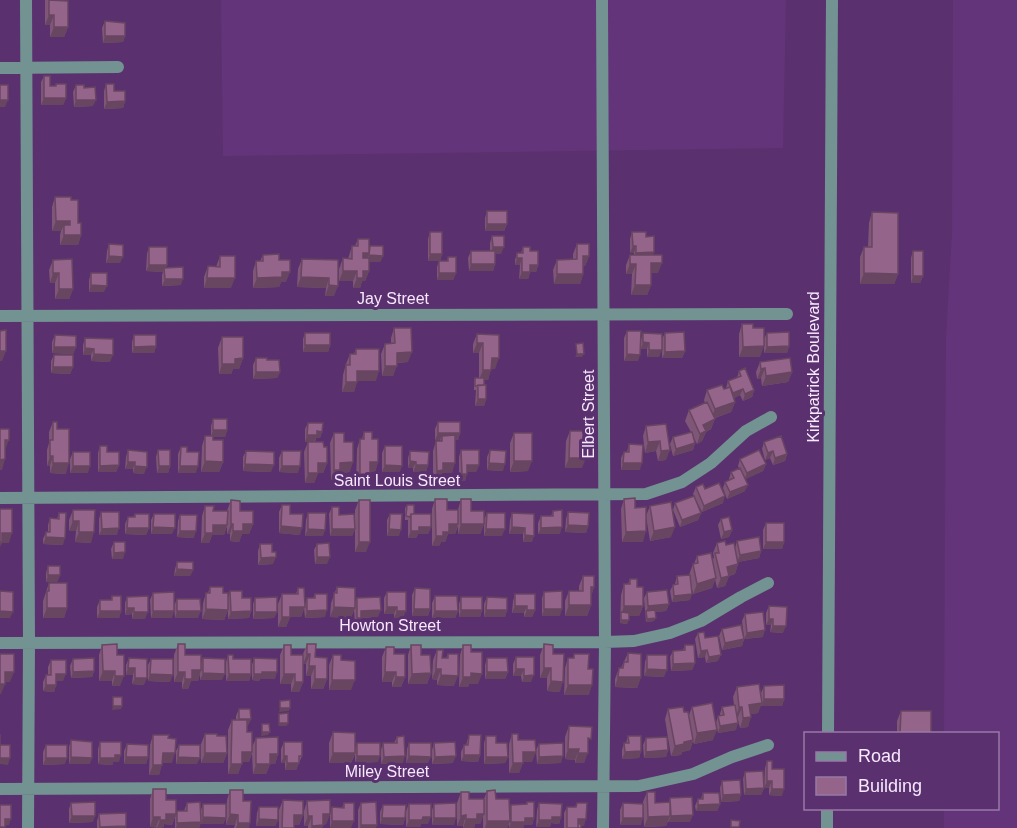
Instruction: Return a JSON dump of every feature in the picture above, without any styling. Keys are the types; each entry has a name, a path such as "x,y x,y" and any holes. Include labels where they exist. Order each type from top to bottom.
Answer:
{"street":[{"path":"26,0 28,828"},
{"name":"Elbert Street","path":"602,0 605,642 603,828"},
{"name":"Kirkpatrick Boulevard","path":"828,732 832,0"},
{"path":"0,68 118,67"},
{"name":"Jay Street","path":"0,316 787,314"},
{"name":"Saint Louis Street","path":"0,498 645,494 682,482 711,463 746,431 771,417"},
{"name":"Howton Street","path":"0,643 605,642 634,640 670,633 701,621 768,583"},
{"name":"Miley Street","path":"0,789 639,786 693,774 768,745"},
{"path":"827,810 827,828"}],"shaded area":[{"path":"221,0 786,0 783,148 223,156"},
{"path":"953,0 1017,0 1017,828 944,828 944,810 999,810 999,732 944,732 946,337 952,234"}],"building":[{"path":"49,0 68,1 68,27 54,27 54,15 49,15"},
{"path":"105,21 125,23 125,36 105,36"},
{"path":"44,76 50,76 50,86 66,84 66,98 44,98"},
{"path":"106,84 114,84 114,91 125,91 125,101 107,102"},
{"path":"0,85 8,85 8,100 0,100"},
{"path":"76,85 84,85 84,88 95,87 96,100 76,100"},
{"path":"55,197 71,197 71,200 78,200 78,223 81,223 81,235 64,235 64,225 70,225 70,221 56,221"},
{"path":"487,211 507,211 507,224 487,224"},
{"path":"872,212 898,213 898,274 864,273 864,247 872,247"},
{"path":"430,232 442,232 442,254 430,254"},
{"path":"632,232 646,232 646,237 654,236 654,252 636,253"},
{"path":"492,236 504,236 504,247 493,247"},
{"path":"358,239 369,239 369,253 363,253 363,258 369,258 369,271 363,271 363,278 357,278 357,271 343,271 343,258 352,259 352,246 358,246"},
{"path":"109,244 123,245 123,257 109,256"},
{"path":"577,244 589,244 589,256 583,256 583,274 557,274 557,260 577,259"},
{"path":"370,246 383,246 383,256 369,255"},
{"path":"149,247 167,247 167,265 149,265"},
{"path":"523,247 530,247 530,251 538,251 538,265 530,265 530,272 522,272 522,258 517,258 517,253 523,253"},
{"path":"471,251 495,251 495,264 471,264"},
{"path":"913,251 923,251 923,276 913,276"},
{"path":"279,254 279,260 290,260 290,272 282,272 282,277 257,278 256,261 263,261 263,255"},
{"path":"630,255 662,255 662,263 651,263 651,285 635,285 636,264 630,264"},
{"path":"220,256 235,256 235,278 207,278 208,266 220,267"},
{"path":"448,257 456,257 456,273 439,273 439,261 448,261"},
{"path":"72,259 73,289 59,289 59,273 53,273 53,260"},
{"path":"302,259 338,260 338,286 329,285 329,278 301,277"},
{"path":"183,267 183,279 165,279 164,268"},
{"path":"91,273 107,273 107,286 91,285"},
{"path":"742,324 753,324 753,328 764,328 764,346 743,347"},
{"path":"394,328 411,328 412,352 397,353 397,366 385,366 385,344 395,343"},
{"path":"6,330 6,351 0,351 0,331"},
{"path":"627,331 641,331 640,355 627,354"},
{"path":"684,332 685,351 665,352 665,333"},
{"path":"789,332 789,346 767,347 767,333"},
{"path":"305,333 330,333 330,345 305,345"},
{"path":"643,333 662,334 662,350 649,350 649,343 643,342"},
{"path":"477,334 499,335 499,358 492,358 491,370 483,370 483,343 477,343"},
{"path":"55,335 76,336 76,347 54,347"},
{"path":"134,335 156,335 156,346 134,347"},
{"path":"222,337 243,337 243,358 235,359 235,364 222,364"},
{"path":"85,338 113,339 113,355 94,354 94,349 85,348"},
{"path":"583,343 584,354 577,354 576,344"},
{"path":"356,349 379,349 379,371 357,371 357,382 346,382 346,365 350,365 350,354 356,354"},
{"path":"54,355 73,355 73,367 53,367"},
{"path":"256,358 279,360 280,372 256,372"},
{"path":"790,358 792,372 766,376 765,368 761,369 760,362"},
{"path":"745,368 754,390 745,394 743,389 733,393 728,381 741,376 739,371"},
{"path":"475,378 484,378 484,385 475,386"},
{"path":"478,385 486,385 486,399 478,399"},
{"path":"722,385 724,389 730,387 735,402 715,409 707,390"},
{"path":"707,402 715,419 703,425 706,431 700,434 689,410"},
{"path":"213,419 227,419 227,430 213,430"},
{"path":"53,422 57,422 57,429 69,429 69,463 53,463 53,456 50,456"},
{"path":"438,422 460,422 460,433 438,433"},
{"path":"308,423 323,423 322,432 317,431 317,435 307,435"},
{"path":"666,424 670,450 661,451 660,441 648,442 646,426"},
{"path":"0,429 9,429 9,440 5,440 5,459 0,460"},
{"path":"570,431 583,431 586,458 569,458"},
{"path":"364,432 372,432 372,439 378,439 378,462 370,462 370,474 360,474 360,439 364,439"},
{"path":"692,432 695,443 676,449 673,437"},
{"path":"334,433 344,433 344,442 353,442 353,462 340,463 340,470 334,470"},
{"path":"514,433 532,433 532,461 514,461"},
{"path":"455,435 455,463 443,463 443,470 437,471 436,441 442,441 442,436"},
{"path":"205,436 213,436 213,440 223,440 223,462 205,461"},
{"path":"781,436 787,454 775,458 773,451 768,453 764,442"},
{"path":"308,442 323,442 324,447 327,447 327,463 318,463 318,473 308,473"},
{"path":"629,444 643,445 642,463 623,463 624,452 629,452"},
{"path":"100,446 107,446 107,452 119,452 119,465 100,466"},
{"path":"385,446 402,446 402,466 385,465"},
{"path":"181,447 187,447 187,452 199,452 198,466 180,466"},
{"path":"128,450 147,452 147,467 135,466 135,462 128,462"},
{"path":"158,450 170,450 170,466 159,466"},
{"path":"461,450 479,450 479,465 467,465 467,474 462,474"},
{"path":"490,450 506,451 505,464 489,463"},
{"path":"759,450 766,464 747,473 740,459"},
{"path":"246,451 274,452 274,465 245,464"},
{"path":"282,451 301,451 300,466 282,466"},
{"path":"410,451 429,452 428,465 416,465 416,462 410,461"},
{"path":"73,452 90,452 90,466 73,466"},
{"path":"740,468 748,485 730,492 725,482 734,478 731,472"},
{"path":"719,483 725,496 704,506 696,487 703,484 705,489"},
{"path":"694,496 701,513 682,520 675,503"},
{"path":"635,498 635,508 646,507 646,531 626,532 624,499"},
{"path":"435,499 447,499 447,510 458,510 458,524 449,524 449,532 443,532 443,536 436,536"},
{"path":"461,499 471,499 471,511 484,511 484,524 461,524"},
{"path":"231,500 240,501 240,511 253,511 253,524 243,524 243,531 233,531"},
{"path":"359,500 370,500 370,542 359,542"},
{"path":"671,502 675,527 654,531 650,506"},
{"path":"282,505 290,505 290,514 303,514 302,528 281,526"},
{"path":"407,505 414,505 414,514 410,517 406,516"},
{"path":"205,506 214,506 213,511 228,511 227,525 213,525 213,533 205,533"},
{"path":"332,507 339,507 339,515 354,514 355,529 332,529"},
{"path":"0,509 12,509 12,533 2,533 2,542 0,542"},
{"path":"73,510 95,510 94,532 79,532 79,521 73,521"},
{"path":"562,510 562,527 541,528 541,516 553,516 553,511"},
{"path":"101,512 119,512 119,528 102,529"},
{"path":"568,512 589,513 588,526 568,525"},
{"path":"59,513 66,513 65,538 46,537 46,532 50,532 50,518 59,519"},
{"path":"308,513 326,513 325,530 308,529"},
{"path":"487,513 505,513 505,529 486,529"},
{"path":"512,513 534,514 534,536 525,535 525,528 512,527"},
{"path":"135,514 149,514 149,528 127,528 128,517 135,517"},
{"path":"154,514 175,514 175,528 153,527"},
{"path":"390,514 402,514 401,530 389,529"},
{"path":"411,514 431,514 431,527 419,527 419,531 411,531"},
{"path":"180,515 197,515 196,531 180,531"},
{"path":"729,517 732,530 724,532 721,519"},
{"path":"766,523 784,523 784,542 766,542"},
{"path":"759,537 761,551 740,555 737,541"},
{"path":"725,541 726,545 734,543 738,564 727,567 729,576 721,578 715,553 719,553 717,543"},
{"path":"114,542 125,542 125,552 114,553"},
{"path":"329,543 330,557 317,557 317,544"},
{"path":"260,544 272,544 272,552 276,552 276,557 261,558"},
{"path":"711,553 716,578 697,584 693,564 698,563 697,556"},
{"path":"177,562 193,562 193,570 177,569"},
{"path":"48,566 60,566 60,575 48,575"},
{"path":"690,575 692,594 674,596 673,585 678,584 677,576"},
{"path":"583,576 594,576 594,587 591,587 591,605 569,605 569,591 583,591"},
{"path":"630,579 637,579 637,587 643,587 643,606 624,606 624,584 630,584"},
{"path":"49,583 67,583 67,608 47,608"},
{"path":"210,587 223,587 223,593 228,593 228,610 206,609 206,593 210,593"},
{"path":"337,587 355,588 355,608 334,607 334,593 337,593"},
{"path":"298,588 304,588 305,607 290,607 290,617 282,617 282,594 298,594"},
{"path":"415,588 430,589 430,609 414,609"},
{"path":"667,590 669,604 648,606 647,592"},
{"path":"0,591 13,592 13,612 0,611"},
{"path":"230,591 242,591 242,598 251,598 251,611 231,612"},
{"path":"562,591 562,609 544,609 544,592"},
{"path":"174,592 174,611 153,611 153,593"},
{"path":"387,592 406,592 406,611 397,611 397,607 387,607"},
{"path":"315,594 327,594 327,610 307,611 307,598 315,598"},
{"path":"515,594 535,594 535,610 527,610 527,606 515,606"},
{"path":"112,596 121,596 121,611 100,611 100,600 112,600"},
{"path":"148,596 148,612 134,612 134,608 127,608 127,597"},
{"path":"435,596 457,596 458,611 435,611"},
{"path":"277,597 277,612 255,612 255,598"},
{"path":"380,597 381,610 361,611 361,618 357,618 357,598"},
{"path":"461,597 482,597 482,610 461,610"},
{"path":"487,597 507,598 507,610 486,610"},
{"path":"177,599 200,599 201,611 177,611"},
{"path":"769,606 787,607 786,626 773,626 773,619 769,619"},
{"path":"655,610 656,618 647,619 646,611"},
{"path":"621,612 629,613 629,620 621,620"},
{"path":"763,612 765,630 747,633 745,614"},
{"path":"741,625 744,639 725,643 722,629"},
{"path":"704,632 705,638 718,636 721,655 709,657 707,650 701,651 698,633"},
{"path":"117,644 117,655 124,655 124,676 115,676 115,671 103,671 102,645"},
{"path":"178,644 185,644 185,655 201,655 201,670 192,670 192,679 185,679 185,672 178,672"},
{"path":"307,644 316,644 315,657 327,658 327,679 315,679 315,666 309,666 310,654 307,654"},
{"path":"544,644 553,645 553,654 564,654 563,682 551,681 551,668 544,668"},
{"path":"284,645 291,645 291,655 303,655 303,682 295,682 295,674 284,674"},
{"path":"411,645 421,645 421,655 430,655 431,673 412,674"},
{"path":"463,645 471,645 471,652 482,652 482,674 471,673 471,677 463,677"},
{"path":"685,645 694,645 695,663 673,664 673,651 685,650"},
{"path":"386,647 394,647 394,654 405,654 405,677 396,677 396,672 385,672"},
{"path":"437,650 443,650 442,658 448,658 448,654 458,654 458,676 441,675 441,669 436,669"},
{"path":"628,653 641,654 641,677 618,677 619,668 623,668 624,662 628,662"},
{"path":"0,654 14,654 14,672 5,672 5,684 0,684"},
{"path":"574,654 589,654 588,669 593,669 592,685 568,685 568,658 574,658"},
{"path":"228,655 233,655 233,659 251,659 251,674 229,674"},
{"path":"333,655 341,655 341,660 355,661 355,680 332,680"},
{"path":"647,655 667,655 667,670 647,669"},
{"path":"516,657 534,657 534,675 524,676 524,669 516,669"},
{"path":"94,658 94,671 73,672 73,659"},
{"path":"129,658 147,659 147,678 135,678 135,668 128,668"},
{"path":"203,658 225,659 225,674 203,673"},
{"path":"254,658 277,659 277,672 254,674"},
{"path":"487,658 507,658 508,672 487,672"},
{"path":"151,659 173,659 173,675 150,674"},
{"path":"51,660 66,660 66,674 56,674 56,685 46,685 46,675 51,675"},
{"path":"759,684 762,703 749,705 751,717 743,718 742,707 739,707 737,687"},
{"path":"784,685 784,699 764,699 764,686"},
{"path":"113,697 122,697 122,706 113,706"},
{"path":"290,700 290,708 280,708 280,701"},
{"path":"712,703 717,730 697,733 692,707"},
{"path":"735,705 738,723 720,726 718,716 724,715 722,707"},
{"path":"683,707 684,712 688,712 693,740 675,746 668,709"},
{"path":"239,709 250,709 251,719 239,719"},
{"path":"901,711 931,711 931,732 900,732"},
{"path":"288,713 288,723 279,723 279,714"},
{"path":"232,720 247,720 247,732 252,732 252,752 242,752 242,764 231,764"},
{"path":"262,724 269,724 270,732 262,732"},
{"path":"569,726 592,727 591,739 588,738 588,753 578,753 579,749 568,749"},
{"path":"333,732 355,733 355,753 333,753"},
{"path":"205,734 226,736 227,753 205,753"},
{"path":"512,734 518,734 518,740 535,740 536,752 523,752 523,763 513,763"},
{"path":"153,735 169,735 168,738 176,739 175,753 163,753 162,765 153,765"},
{"path":"469,735 481,735 480,755 464,755 464,745 468,745"},
{"path":"404,736 405,756 384,757 383,743 397,743 397,737"},
{"path":"486,736 496,736 496,743 507,743 508,757 486,757"},
{"path":"628,736 641,736 641,751 625,752 624,743 629,743"},
{"path":"278,737 278,754 270,754 270,764 256,764 256,738"},
{"path":"667,737 668,750 646,752 646,738"},
{"path":"71,740 92,742 92,758 71,757"},
{"path":"100,742 121,742 121,755 115,755 115,758 100,758"},
{"path":"284,742 302,742 302,756 299,756 299,763 287,763 287,756 284,756"},
{"path":"455,742 456,756 435,757 434,743"},
{"path":"357,743 380,743 380,756 357,756"},
{"path":"409,743 431,743 431,757 409,756"},
{"path":"563,743 563,756 539,757 539,744"},
{"path":"127,744 148,745 148,757 126,757"},
{"path":"0,745 10,745 10,758 0,758"},
{"path":"46,745 67,745 67,758 46,758"},
{"path":"179,745 200,745 200,758 178,757"},
{"path":"767,761 772,761 772,769 784,769 784,789 772,789 772,781 767,781"},
{"path":"763,771 764,788 746,789 745,772"},
{"path":"740,780 741,794 723,795 722,781"},
{"path":"153,789 166,789 166,800 176,800 176,814 166,814 166,820 153,817"},
{"path":"230,790 243,790 243,801 251,801 250,823 238,823 238,815 230,814"},
{"path":"495,790 496,799 509,799 510,821 487,821 487,791"},
{"path":"461,792 469,792 469,799 484,799 484,814 477,814 477,819 466,819 466,815 461,816"},
{"path":"647,792 655,792 655,803 670,802 670,816 648,817"},
{"path":"703,793 719,793 720,804 698,805 698,799 703,799"},
{"path":"692,797 693,815 671,816 670,798"},
{"path":"283,800 303,801 303,815 294,815 294,828 282,828"},
{"path":"330,800 330,814 323,814 323,825 312,826 312,816 308,816 307,801"},
{"path":"95,802 95,816 72,816 71,803"},
{"path":"200,802 201,822 177,823 177,811 187,811 187,803"},
{"path":"376,802 377,825 361,825 361,803"},
{"path":"527,802 534,802 534,818 525,818 525,822 511,822 511,805 527,804"},
{"path":"344,803 354,803 354,821 332,821 332,807 344,808"},
{"path":"456,803 456,818 434,818 434,804"},
{"path":"539,803 562,804 561,817 539,820"},
{"path":"577,803 587,803 586,819 578,819 578,828 567,828 567,807 576,807"},
{"path":"623,803 643,804 643,818 623,818"},
{"path":"203,804 226,804 226,818 203,817"},
{"path":"409,804 431,804 431,817 409,820"},
{"path":"0,805 11,805 11,819 5,819 5,827 0,827"},
{"path":"383,805 406,805 405,818 382,818"},
{"path":"259,807 278,807 278,820 259,819"},
{"path":"126,813 126,826 100,827 99,814"},
{"path":"731,820 740,821 739,827 731,827"}]}
